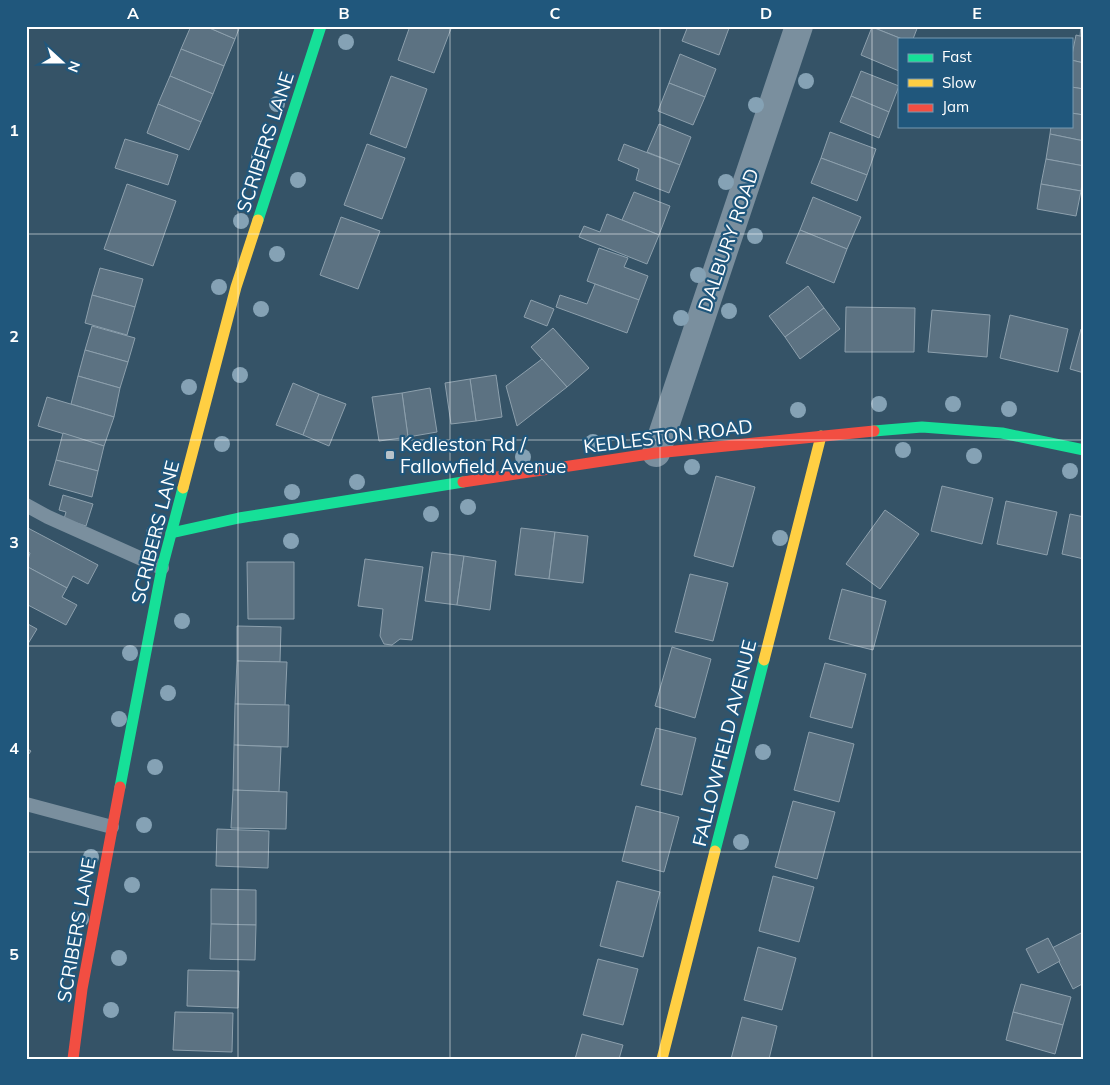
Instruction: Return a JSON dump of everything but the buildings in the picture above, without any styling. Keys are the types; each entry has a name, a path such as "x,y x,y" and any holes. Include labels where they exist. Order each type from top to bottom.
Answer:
{"street":[{"name":"SCRIBERS LANE","path":"73,1059 82,988 170,533 236,287 321,26"},
{"name":"DALBURY ROAD","path":"656,453 799,26"},
{"name":"KEDLESTON ROAD","path":"170,533 239,518 656,453 821,436 922,427 1002,433 1084,450"},
{"name":"FALLOWFIELD AVENUE","path":"662,1059 821,436"}],"lane":[{"path":"26,505 48,517 162,568"},
{"path":"26,804 112,827"}],"traffic: fast":[{"path":"258,220 321,26"},
{"path":"874,431 922,427 1002,433 1084,450"},
{"path":"171,533 239,518 463,482"},
{"path":"120,787 162,568 183,488"},
{"path":"715,851 764,660"}],"traffic: slow":[{"path":"183,488 236,287 258,220"},
{"path":"764,660 821,436"},
{"path":"662,1059 715,851"}],"traffic: jam":[{"path":"463,482 656,453 874,431"},
{"path":"73,1059 82,989 120,787"}],"place":[{"name":"Kedleston Rd / Fallowfield Avenue","path":"390,455"}]}
